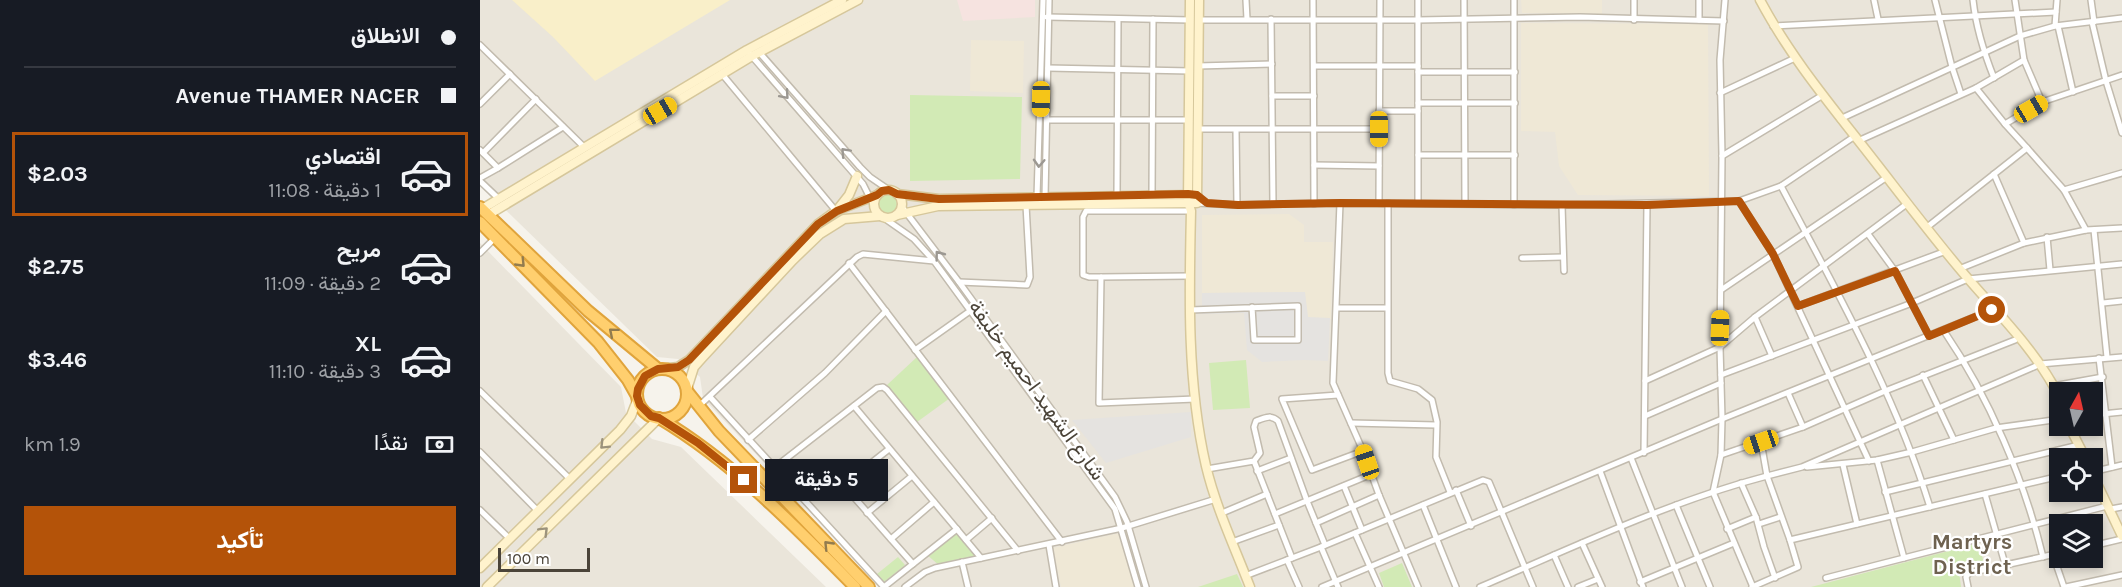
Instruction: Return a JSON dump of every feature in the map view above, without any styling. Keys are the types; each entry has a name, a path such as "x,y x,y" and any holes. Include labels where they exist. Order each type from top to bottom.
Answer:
{"highway":[{"path":"482,213 496,237 598,342 628,380 644,411 698,443 729,467 855,587"},
{"path":"482,213 588,311 659,369"},
{"path":"638,397 640,382 651,371 659,369 678,374 687,390 719,431 869,587"},
{"path":"659,418 666,418 680,412 684,406 687,390"}],"main road":[{"path":"482,213 499,199 584,147 842,0"},
{"path":"482,213 722,74 753,51 858,0"},
{"path":"1190,0 1198,66 1189,276 1195,399 1206,469 1250,587"},
{"path":"1192,201 1190,71 1198,0"},
{"path":"1760,0 1773,26 1840,118 2051,382"},
{"path":"837,211 849,195 857,176"},
{"path":"659,369 678,367 689,360 818,224 837,211 874,199 882,191 939,199 1152,195 1192,201"},
{"path":"893,192 900,198 902,211"},
{"path":"874,199 876,213 882,217"},
{"path":"687,390 694,367 702,358 793,260 820,234 844,219 891,218 902,211 938,206 1192,201"},
{"path":"1969,280 2015,340 2038,365 2049,386"},
{"path":"480,568 620,430 631,416 638,397"},
{"path":"487,587 659,418"},
{"path":"2075,436 2081,448"},
{"path":"2103,493 2122,538"}],"street":[{"path":"1041,197 1047,120 1048,68 1043,0"},
{"path":"1041,197 1045,17 1049,0"},
{"path":"1246,0 1246,19"},
{"path":"1313,0 1314,204"},
{"path":"1379,203 1380,0"},
{"path":"1418,0 1418,203"},
{"path":"1464,0 1465,204"},
{"path":"1514,0 1514,205"},
{"path":"1634,0 1634,20"},
{"path":"1699,0 1699,20"},
{"path":"1725,0 1720,60 1722,419 1721,456 1713,492 1753,587 1798,566 1767,476 1761,442"},
{"path":"1874,0 1878,19"},
{"path":"1935,0 1961,93"},
{"path":"1973,0 1984,51 1994,78"},
{"path":"2015,0 2024,60 2042,102"},
{"path":"2056,0 2057,26 2073,92"},
{"path":"2091,0 2093,22 2106,81 2120,117 2122,133"},
{"path":"1773,26 1878,19 2056,12"},
{"path":"1045,17 1194,20 1514,18 1724,21"},
{"path":"1840,118 2020,36 2057,26 2122,18"},
{"path":"1117,195 1118,19"},
{"path":"1152,195 1153,19"},
{"path":"1272,20 1273,204"},
{"path":"481,49 510,74 584,147"},
{"path":"753,51 874,199"},
{"path":"753,51 860,167 870,177 893,192"},
{"path":"1720,93 1795,58"},
{"path":"1189,276 1089,277 1083,274 1083,217 1086,211 1192,201 1238,205 1418,203 1647,205 1739,201 1781,186 1856,138 1976,88 2024,60"},
{"path":"1198,66 1272,64"},
{"path":"1314,66 1379,65 1418,69 1515,72"},
{"path":"1048,68 1190,71"},
{"path":"480,104 510,74"},
{"path":"722,74 837,211"},
{"path":"2005,124 2042,102 2122,75"},
{"path":"1976,88 2064,190 2086,230"},
{"path":"1722,156 1823,95"},
{"path":"1272,96 1314,96"},
{"path":"498,168 482,152 536,99"},
{"path":"1418,103 1515,103"},
{"path":"1379,111 1418,111"},
{"path":"1047,120 1189,120"},
{"path":"499,199 480,179 563,127"},
{"path":"1197,129 1379,129"},
{"path":"1236,130 1238,205"},
{"path":"1926,228 2027,148"},
{"path":"1418,155 1515,155"},
{"path":"1314,165 1379,166"},
{"path":"2064,190 2122,173"},
{"path":"1994,174 2024,243"},
{"path":"1721,290 1887,177"},
{"path":"1781,186 1856,325 1912,452 1930,507"},
{"path":"1739,201 1773,254 1869,461"},
{"path":"1340,203 1333,383 1418,587"},
{"path":"1645,381 1720,347 1755,317 1908,203"},
{"path":"1388,204 1389,378 1395,383 1418,389 1432,400 1437,424 1436,457 1471,526"},
{"path":"959,282 1027,285 1030,276 1026,205"},
{"path":"1562,205 1564,271"},
{"path":"1644,453 1647,205"},
{"name":"شارع الشهيد احميم خليفة","path":"902,211 959,282 1115,497 1146,587"},
{"name":"شارع الشهيد احميم خليفة","path":"882,217 914,239 934,261 1115,508 1125,527 1138,587"},
{"path":"1959,269 2024,243 2047,237 2086,230 2122,228"},
{"path":"2094,230 2108,357"},
{"path":"1868,234 1895,271 1929,336"},
{"path":"480,253 496,237"},
{"path":"2047,237 2050,270"},
{"path":"1798,306 1946,251"},
{"path":"699,406 849,263 863,254 934,261"},
{"path":"1521,258 1563,257"},
{"path":"849,263 1062,542"},
{"path":"1721,375 1969,280 2122,264"},
{"path":"1101,277 1099,403 1195,399"},
{"path":"2103,303 2122,301"},
{"path":"1190,310 1252,307 1298,306 1298,340 1254,340 1252,307"},
{"path":"1337,308 1387,308"},
{"path":"1322,587 1337,584 1370,567 1722,419 1992,310"},
{"path":"748,440 825,373 886,311"},
{"path":"915,350 969,311"},
{"path":"1755,317 1773,356"},
{"path":"1944,331 1964,360 2012,462 2022,485 2043,557"},
{"path":"1721,456 1803,427 1844,407 2015,340"},
{"path":"1480,587 1493,584 1554,555 1676,505 1740,483 1802,467 2038,365 2122,357"},
{"path":"2099,358 2112,467"},
{"path":"1923,375 1954,440"},
{"path":"2076,382 2103,377"},
{"path":"1645,416 1721,383"},
{"path":"774,468 877,388 883,387 1018,551"},
{"path":"480,392 570,479"},
{"path":"1788,393 1803,427"},
{"path":"1338,395 1282,399 1312,470 1363,451"},
{"path":"710,397 884,587 957,529"},
{"path":"854,406 981,558"},
{"path":"2103,413 2122,412"},
{"path":"1206,469 1254,461 1260,453 1254,427 1256,421 1267,417 1275,418 1337,584"},
{"path":"1802,467 1843,465 1877,460 1996,428 2049,421"},
{"path":"1350,423 1437,424"},
{"path":"1886,492 2079,445"},
{"path":"889,449 845,485 846,489 913,564"},
{"path":"480,452 538,511"},
{"path":"1257,471 1291,458"},
{"path":"1631,458 1682,587"},
{"path":"1877,460 1904,558"},
{"path":"1254,461 1279,525 1299,587"},
{"path":"1843,465 1857,525"},
{"path":"2103,468 2122,465"},
{"path":"1600,471 1641,585 1674,568 1734,543"},
{"path":"1275,514 1372,474"},
{"path":"867,513 912,476"},
{"path":"1790,540 2049,479"},
{"path":"1245,576 1483,480 1488,482 1503,512 1533,587"},
{"path":"1740,483 1759,525 1775,578"},
{"path":"1344,486 1362,530"},
{"path":"1222,513 1267,494"},
{"path":"1985,494 2005,564"},
{"path":"1316,523 1379,495"},
{"path":"905,587 929,570 1125,527 1216,499"},
{"path":"891,539 934,502"},
{"path":"1423,505 1456,587"},
{"path":"1676,505 1710,587"},
{"path":"1826,578 2035,525 2122,507"},
{"path":"480,510 510,539"},
{"path":"1727,529 1756,517"},
{"path":"1759,525 1780,517"},
{"path":"966,540 992,518"},
{"path":"1232,542 1279,525"},
{"path":"1355,533 1379,587"},
{"path":"2103,543 2122,538"},
{"path":"1582,543 1602,587"},
{"path":"1049,545 1056,587"},
{"path":"1554,555 1568,587"},
{"path":"1968,587 1967,575 2005,564 2049,556"},
{"path":"962,562 968,587"},
{"path":"2060,568 2065,587 2122,575"},
{"path":"1578,587 1598,579"}],"shaded area":[{"path":"480,0 2122,0 2122,587 881,587 703,398 700,377 678,359 657,357 480,185"},
{"path":"957,0 1035,0 1035,17 963,21"},
{"path":"1521,0 1602,0 1602,14 1522,13"},
{"path":"1521,23 1708,24 1709,196 1578,195 1559,166 1555,132 1521,131"},
{"path":"971,40 1024,41 1023,93 970,91"},
{"path":"1289,214 1304,225 1304,242 1333,242 1331,319 1306,319 1305,292 1202,293 1202,215"},
{"path":"480,243 621,387 626,413 652,439 681,447 826,587 480,587"},
{"path":"1305,292 1308,317 1330,318 1328,361 1262,362 1247,350 1244,313 1202,314 1202,293"},
{"path":"1191,412 1191,437 1106,463 1072,420"},
{"path":"1120,533 1135,587 1061,587 1053,548"}],"green space":[{"path":"910,95 1022,97 1020,179 910,181"},
{"path":"887,194 894,197 897,204 894,211 887,214 880,211 877,204 880,197"},
{"path":"917,357 950,398 917,422 887,385"},
{"path":"1246,360 1250,408 1213,410 1209,363"},
{"path":"956,531 977,555 940,566 926,554"},
{"path":"1979,543 1984,564 1959,571 1961,587 1811,587"},
{"path":"898,557 905,565 884,582 877,574"},
{"path":"1402,563 1412,587 1384,587 1379,573"},
{"path":"1237,574 1243,587 1198,587"}],"sand":[{"path":"512,0 730,0 595,81 553,37"}],"district":[{"name":"Martyrs District","path":"1972,554"}],"route":[{"path":"744,480 681,431 644,411 637,396 640,382 651,371 678,367 689,360 822,220 837,211 889,190 897,194 939,199 1188,194 1197,195 1207,203 1238,205 1418,203 1647,205 1739,201 1773,254 1798,306 1895,271 1929,336 1992,310"}]}
